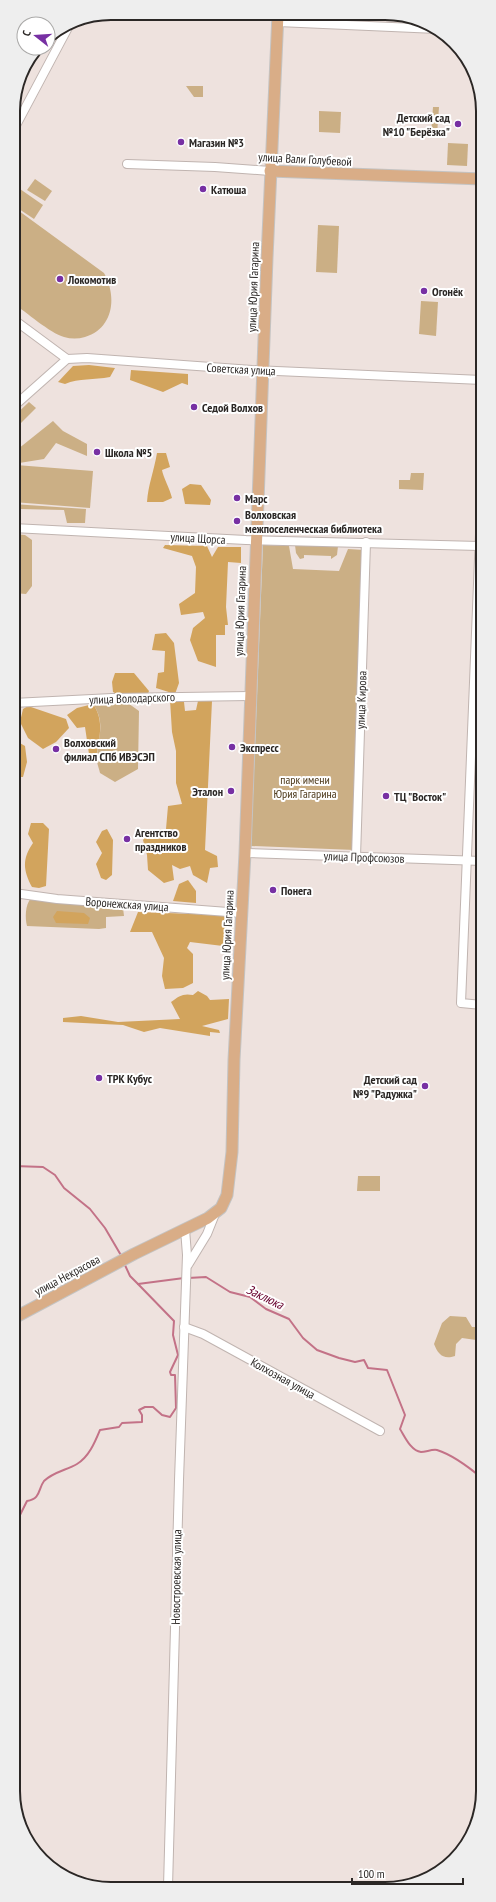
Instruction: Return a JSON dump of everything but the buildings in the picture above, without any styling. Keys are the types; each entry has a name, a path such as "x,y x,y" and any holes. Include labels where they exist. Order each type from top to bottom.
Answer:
{"main road":[{"name":"улица Юрия Гагарина","path":"218,1210 227,1195 231,1158 241,913 245,853 270,171 278,20"},
{"name":"улица Вали Голубевой","path":"270,171 476,179"},
{"path":"185,1229 208,1218 218,1210"},
{"name":"улица Некрасова","path":"20,1315 134,1254 185,1229"}],"street":[{"path":"307,20 422,28"},
{"path":"20,113 65,33"},
{"name":"улица Вали Голубевой","path":"126,164 215,167 270,171"},
{"path":"20,324 68,359 20,401"},
{"name":"Советская улица","path":"68,359 87,358 263,371 476,380"},
{"name":"улица Щорса","path":"20,528 256,541 366,542 476,546"},
{"name":"улица Кирова","path":"356,857 366,542"},
{"path":"476,618 461,1004 476,1005"},
{"name":"улица Володарского","path":"20,703 112,698 250,696"},
{"name":"улица Профсоюзов","path":"245,853 476,861"},
{"name":"Воронежская улица","path":"20,894 72,900 241,913"},
{"path":"186,1267 207,1234 218,1210"},
{"name":"Новостроевская улица","path":"168,1882 186,1267 185,1229"},
{"name":"Колхозная улица","path":"184,1327 203,1334 380,1431"}],"green space":[{"path":"186,86 203,86 203,97 194,97"},
{"path":"433,107 439,107 437,135 431,134"},
{"path":"319,111 341,112 340,133 319,132"},
{"path":"448,143 468,144 467,166 447,165"},
{"path":"35,179 52,191 45,201 27,190"},
{"path":"20,189 43,205 34,219 20,210"},
{"name":"Локомотив","path":"20,212 104,273 111,291 110,310 107,319 95,333 85,337 72,338 58,335 20,308"},
{"path":"318,225 339,226 337,273 316,272"},
{"path":"421,301 438,302 436,336 419,334"},
{"path":"29,402 36,408 20,424 20,410"},
{"path":"53,421 63,431 87,444 87,456 56,443 44,459 20,463 20,447"},
{"path":"20,465 93,471 90,508 20,503"},
{"path":"411,473 424,473 423,490 399,489 399,480 410,480"},
{"path":"20,504 86,509 85,523 67,523 64,510 20,509"},
{"path":"20,535 25,535 32,540 32,586 26,594 20,594"},
{"name":"парк имени Юрия Гагарина","path":"263,545 289,546 293,569 339,571 348,549 364,550 355,850 251,846"},
{"path":"295,545 338,546 337,555 331,559 331,556 304,555 304,558 300,559 296,553"},
{"path":"102,701 125,701 139,711 138,769 115,782 100,773 97,761 100,724 97,711 93,704"},
{"path":"31,898 123,908 124,916 106,917 106,928 99,929 27,926 26,912"},
{"path":"358,1176 380,1176 380,1191 357,1191"},
{"path":"450,1316 466,1317 472,1327 476,1327 476,1340 462,1338 456,1344 455,1356 444,1357 437,1351 434,1344 442,1323"}],"shaded area":[{"path":"89,365 115,368 110,377 81,380 65,384 58,382 73,366"},
{"path":"131,370 188,374 188,385 182,383 163,392 130,380"},
{"path":"157,453 166,453 170,467 162,470 172,498 163,502 147,502 149,490"},
{"path":"190,484 201,485 211,500 210,505 185,504 182,489"},
{"path":"165,545 207,546 212,557 218,547 241,547 241,563 228,562 226,607 228,625 225,625 225,635 216,635 216,667 198,661 190,640 193,628 205,618 203,612 181,615 179,604 195,593 196,567 192,556 163,548"},
{"path":"166,633 174,643 179,683 175,694 156,688 158,673 164,672 165,651 152,650 155,634"},
{"path":"115,673 134,673 149,691 145,701 132,702 113,692 112,682"},
{"path":"170,700 184,702 185,711 196,710 198,701 212,701 205,850 217,856 218,867 210,868 207,883 193,875 190,866 180,869 172,865 174,880 164,883 148,870 147,855 143,840 151,829 166,829 168,806 182,804 176,783 176,751 172,732"},
{"path":"93,704 97,710 100,724 100,737 96,759 89,754 85,727 77,728 67,715 77,708"},
{"path":"28,706 66,719 69,728 56,742 43,749 28,738 20,722 23,709"},
{"path":"20,743 25,746 27,762 23,777 20,777"},
{"path":"31,823 43,823 49,829 46,886 39,888 32,887 25,870 25,859 33,843 28,834"},
{"path":"107,829 113,840 112,875 106,880 101,878 96,864 102,853 96,842 102,831"},
{"path":"188,880 196,891 196,903 173,901 179,884"},
{"path":"57,911 84,913 90,918 88,924 56,923 53,917"},
{"path":"138,912 223,915 233,925 232,943 223,946 190,942 187,948 193,954 193,983 183,988 165,989 162,976 164,958 152,932 130,932"},
{"path":"198,991 207,996 210,1000 229,999 228,1019 202,1026 219,1030 220,1033 210,1032 210,1036 160,1028 144,1032 123,1025 63,1022 63,1018 81,1016 118,1022 180,1019 171,1002 186,994 193,995"}],"waterway":[{"name":"Заклюка","path":"20,1166 43,1167 55,1175 64,1188 90,1209 105,1228 122,1257"},
{"name":"Заклюка","path":"124,1263 130,1276 138,1284 184,1278"},
{"name":"Заклюка","path":"188,1278 206,1277 230,1292 250,1297 266,1309 289,1319 303,1338 317,1350 355,1362 364,1360 368,1368 387,1370 405,1415 400,1429 411,1446 417,1451 421,1452 435,1450 443,1452 461,1462 476,1473"},
{"path":"20,1515 27,1501 32,1500 37,1496 44,1481 52,1475 77,1464 85,1457 91,1449 100,1430 119,1427 122,1423 142,1422 142,1415 139,1410 145,1407 153,1407 162,1415 170,1417 176,1408 175,1375 171,1375 170,1372 178,1355 173,1335 174,1321 138,1284"}],"place":[{"name":"Детский cад №10 \"Берёзка\"","path":"458,124"},
{"name":"Магазин №3","path":"181,142"},
{"name":"Катюша","path":"203,189"},
{"name":"Локомотив","path":"60,279"},
{"name":"Огонёк","path":"424,291"},
{"name":"Седой Волхов","path":"194,407"},
{"name":"Школа №5","path":"97,452"},
{"name":"Марс","path":"237,498"},
{"name":"Волховская межпоселенческая библиотека","path":"237,521"},
{"name":"Экспресс","path":"232,747"},
{"name":"Волховский филиал СПб ИВЭСЭП","path":"56,749"},
{"name":"Эталон","path":"231,791"},
{"name":"ТЦ \"Восток\"","path":"386,796"},
{"name":"Агентство праздников","path":"127,839"},
{"name":"Понега","path":"273,890"},
{"name":"ТРК Кубус","path":"99,1078"},
{"name":"Детский cад №9 \"Радужка\"","path":"425,1086"}]}
